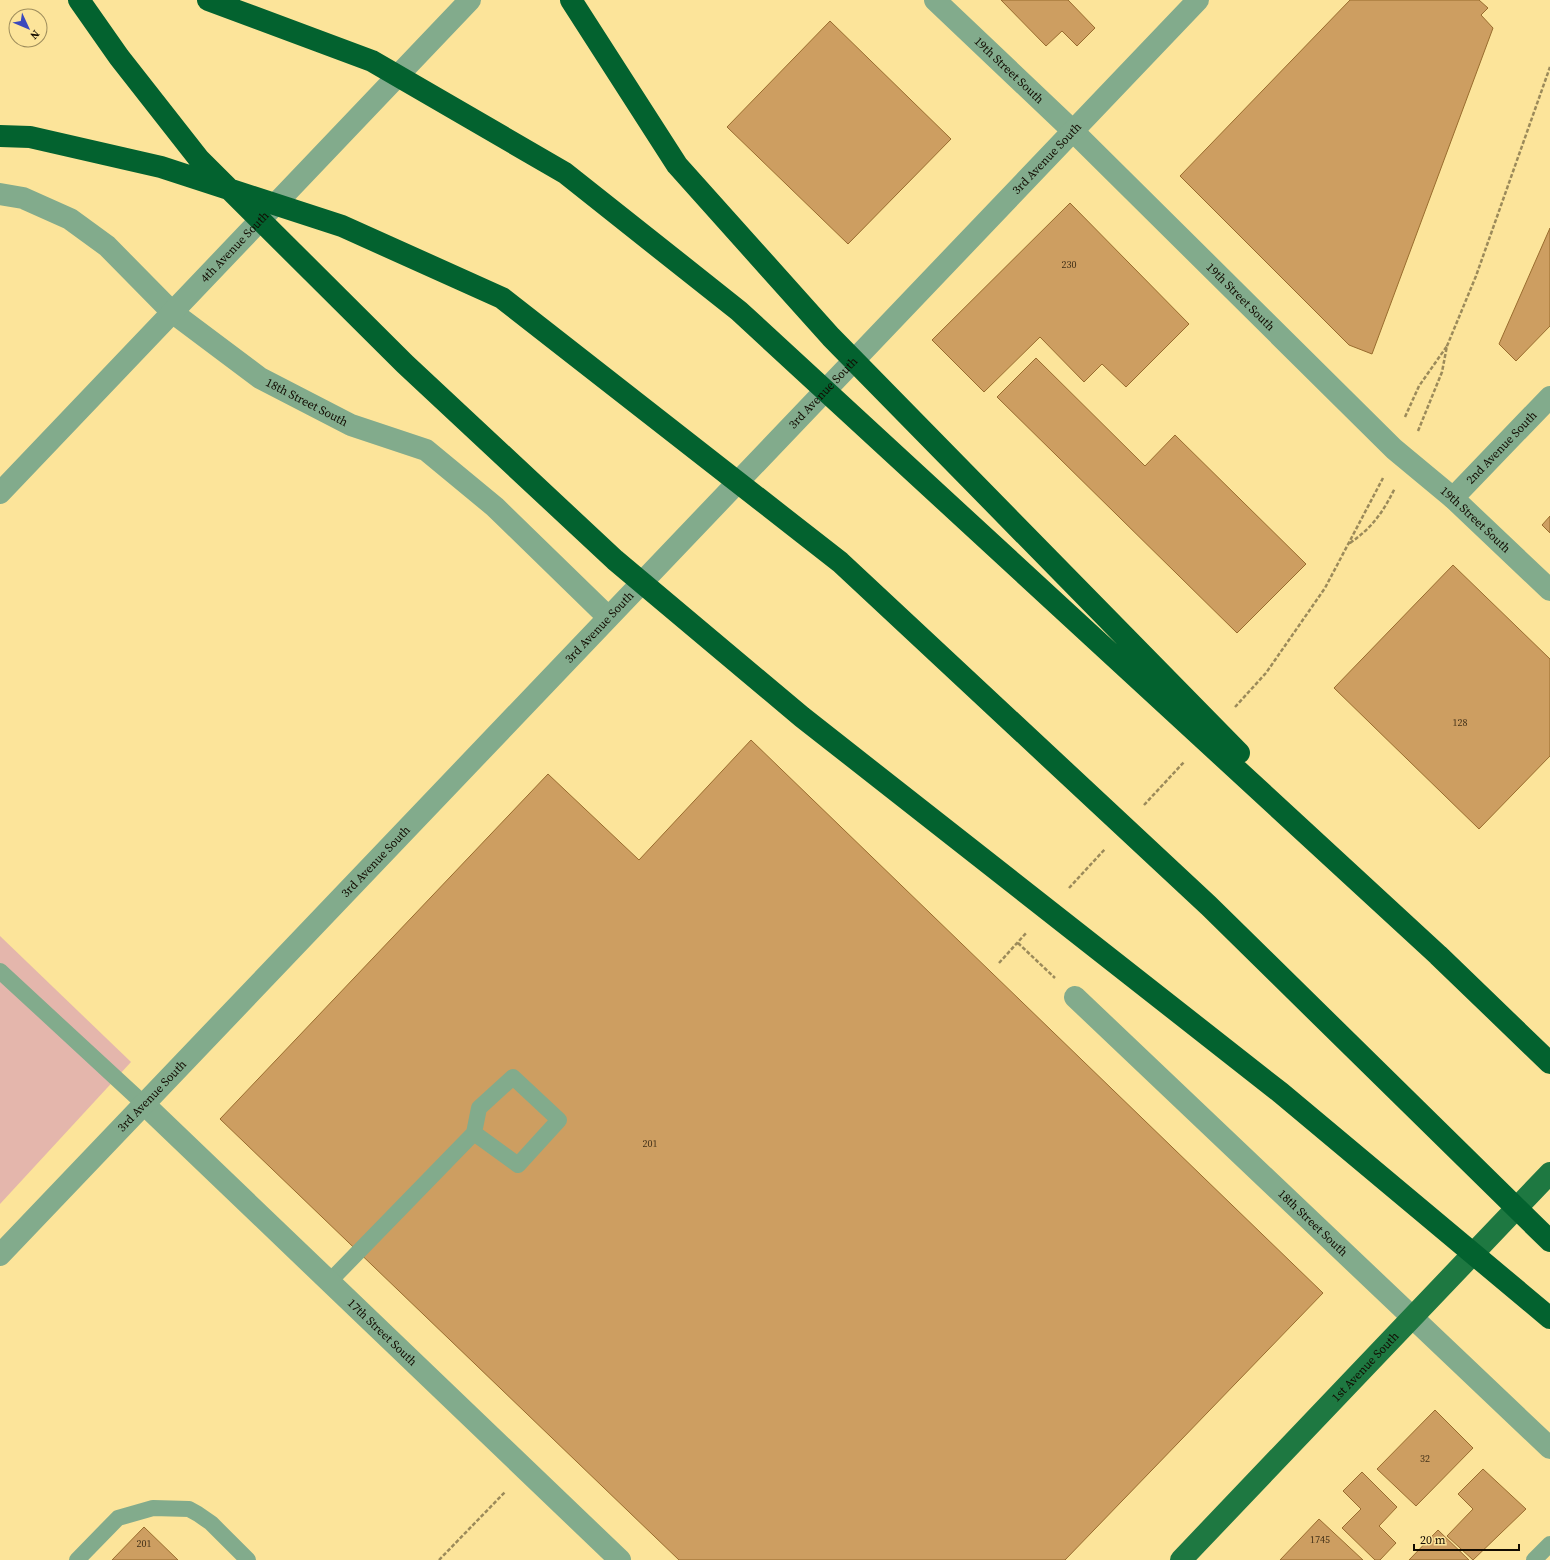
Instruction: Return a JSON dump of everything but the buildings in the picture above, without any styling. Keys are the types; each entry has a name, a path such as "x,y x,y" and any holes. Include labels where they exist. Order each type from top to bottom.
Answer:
{"highway":[{"path":"79,0 119,57 199,159 405,364 615,560 808,722 1281,1093 1550,1318"},
{"path":"208,0 372,61 565,173 739,311 1438,955 1550,1063"},
{"path":"571,0 678,165 830,337 1438,955"},
{"path":"0,136 30,138 161,167 342,226 502,298 840,562 1209,906 1550,1241"}],"main road":[{"name":"1st Avenue South","path":"1180,1560 1550,1173"}],"street":[{"name":"4th Avenue South","path":"0,494 470,0"},
{"name":"19th Street South","path":"935,0 1073,132 1394,449 1453,498 1550,590"},
{"name":"3rd Avenue South","path":"0,1255 1198,0"},
{"name":"18th Street South","path":"0,194 23,198 70,219 107,246 172,312 260,378 351,425 426,450 495,507 608,617"},
{"name":"2nd Avenue South","path":"1453,498 1550,397"},
{"name":"18th Street South","path":"1075,997 1411,1318 1550,1448"},
{"name":"17th Street South","path":"144,1104 620,1560"}],"lane":[{"path":"0,971 144,1104"},
{"path":"329,1282 474,1133 479,1108 513,1077 559,1120 518,1165 474,1133"},
{"path":"77,1560 118,1518 153,1508 189,1509 211,1523 248,1560"},
{"path":"1534,1560 1550,1544"}],"path":[{"path":"1421,424 1442,372 1447,346 1476,276 1550,67"},
{"path":"1405,417 1419,386 1447,346"},
{"path":"1382,479 1349,544 1362,534 1382,512 1396,487"},
{"path":"1018,942 1075,997"},
{"path":"438,1560 526,1470"}],"shaded area":[{"path":"0,936 131,1062 0,1204"}]}
